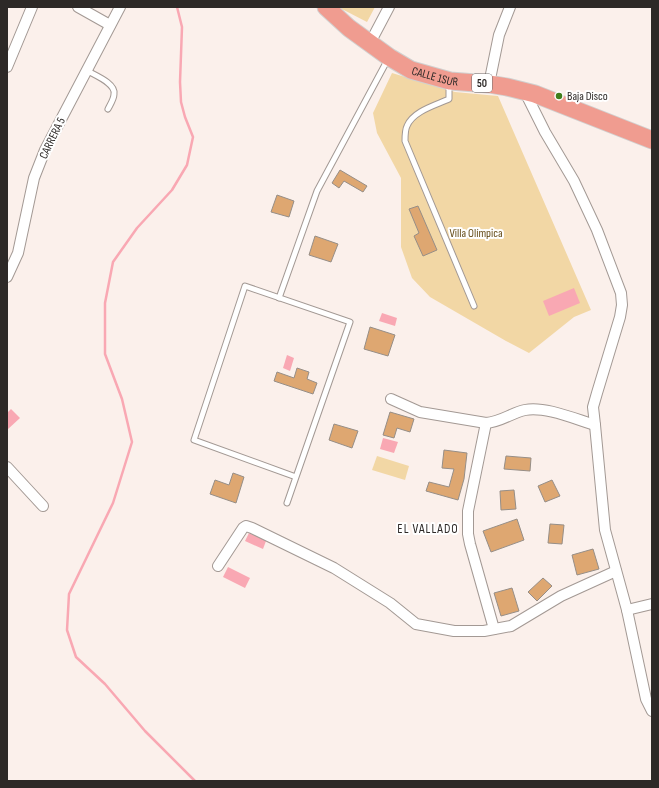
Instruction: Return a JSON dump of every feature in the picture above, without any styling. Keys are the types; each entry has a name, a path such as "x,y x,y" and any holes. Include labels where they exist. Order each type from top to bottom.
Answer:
{"highway":[{"name":"CALLE 1SUR","path":"326,7 349,28 389,57 410,70 450,81 489,84 525,92 651,136"}],"street":[{"path":"78,7 110,25"},
{"name":"CARRERA 5","path":"7,277 18,253 34,178 46,150 86,70 120,7"},
{"path":"370,43 389,7"},
{"path":"489,84 499,35 510,7"},
{"path":"7,67 27,9"},
{"path":"525,92 545,132 574,181 597,230 621,293 622,304 620,318 593,407 594,425 605,530 627,610 646,699 652,711"},
{"path":"391,399 420,412 486,423 496,422 523,410 534,409 552,412 594,425"},
{"path":"486,423 468,511 468,534 494,629"},
{"path":"7,467 42,506"},
{"path":"218,566 243,528 246,526 334,568 390,603 416,624 454,631 484,631 511,626 561,596 616,571"},
{"path":"627,610 652,604"}],"lane":[{"path":"279,298 317,191 389,57"},
{"path":"86,70 110,84 113,89 114,94 108,109"},
{"path":"450,81 449,99 418,113 411,119 407,126 404,141 474,306"},
{"path":"287,503 350,322 245,286 194,440 296,477"}],"green space":[{"path":"338,7 375,7 367,22"},
{"name":"Villa Olímpica","path":"392,73 455,92 498,96 591,310 574,317 529,353 430,297 412,278 401,247 401,178 377,133 373,113"},
{"path":"377,456 409,466 405,480 372,470"}],"shaded area":[{"path":"574,288 580,303 549,316 543,301"},
{"path":"382,313 397,318 395,326 379,321"},
{"path":"287,355 294,358 290,371 283,368"},
{"path":"11,409 20,418 7,430 7,413"},
{"path":"383,438 398,442 394,453 380,449"},
{"path":"249,533 266,541 263,549 245,541"},
{"path":"228,567 250,578 245,588 223,577"}],"building":[{"path":"340,170 367,186 363,192 344,181 339,188 332,183"},
{"path":"277,195 294,201 289,217 271,212"},
{"path":"418,206 437,250 423,256 414,236 419,233 409,209"},
{"path":"315,236 338,244 331,262 309,255"},
{"path":"370,327 395,335 388,356 364,349"},
{"path":"297,368 309,372 307,379 317,383 313,394 274,381 277,372 294,378"},
{"path":"390,412 414,419 410,432 397,428 394,438 383,435"},
{"path":"334,424 358,431 352,448 329,440"},
{"path":"444,450 467,453 464,479 458,500 426,491 429,482 449,487 454,469 442,468"},
{"path":"506,456 531,458 530,471 504,469"},
{"path":"233,473 244,477 236,503 210,494 215,480 229,485"},
{"path":"552,480 560,496 545,502 538,486"},
{"path":"514,490 516,509 501,510 500,491"},
{"path":"517,519 524,540 491,552 483,531"},
{"path":"550,524 564,525 562,544 548,543"},
{"path":"593,549 599,569 577,575 572,555"},
{"path":"543,578 552,586 537,601 528,592"},
{"path":"512,588 519,611 501,616 494,593"}],"waterway":[{"path":"177,7 182,27 180,82 181,102 193,137 187,165 172,190 137,228 113,262 105,303 105,354 122,399 132,442 113,503 69,594 67,630 76,657 105,684 145,731 195,781"}],"place":[{"name":"Baja Disco","path":"559,96"}],"district":[{"name":"EL VALLADO","path":"428,528"}]}
